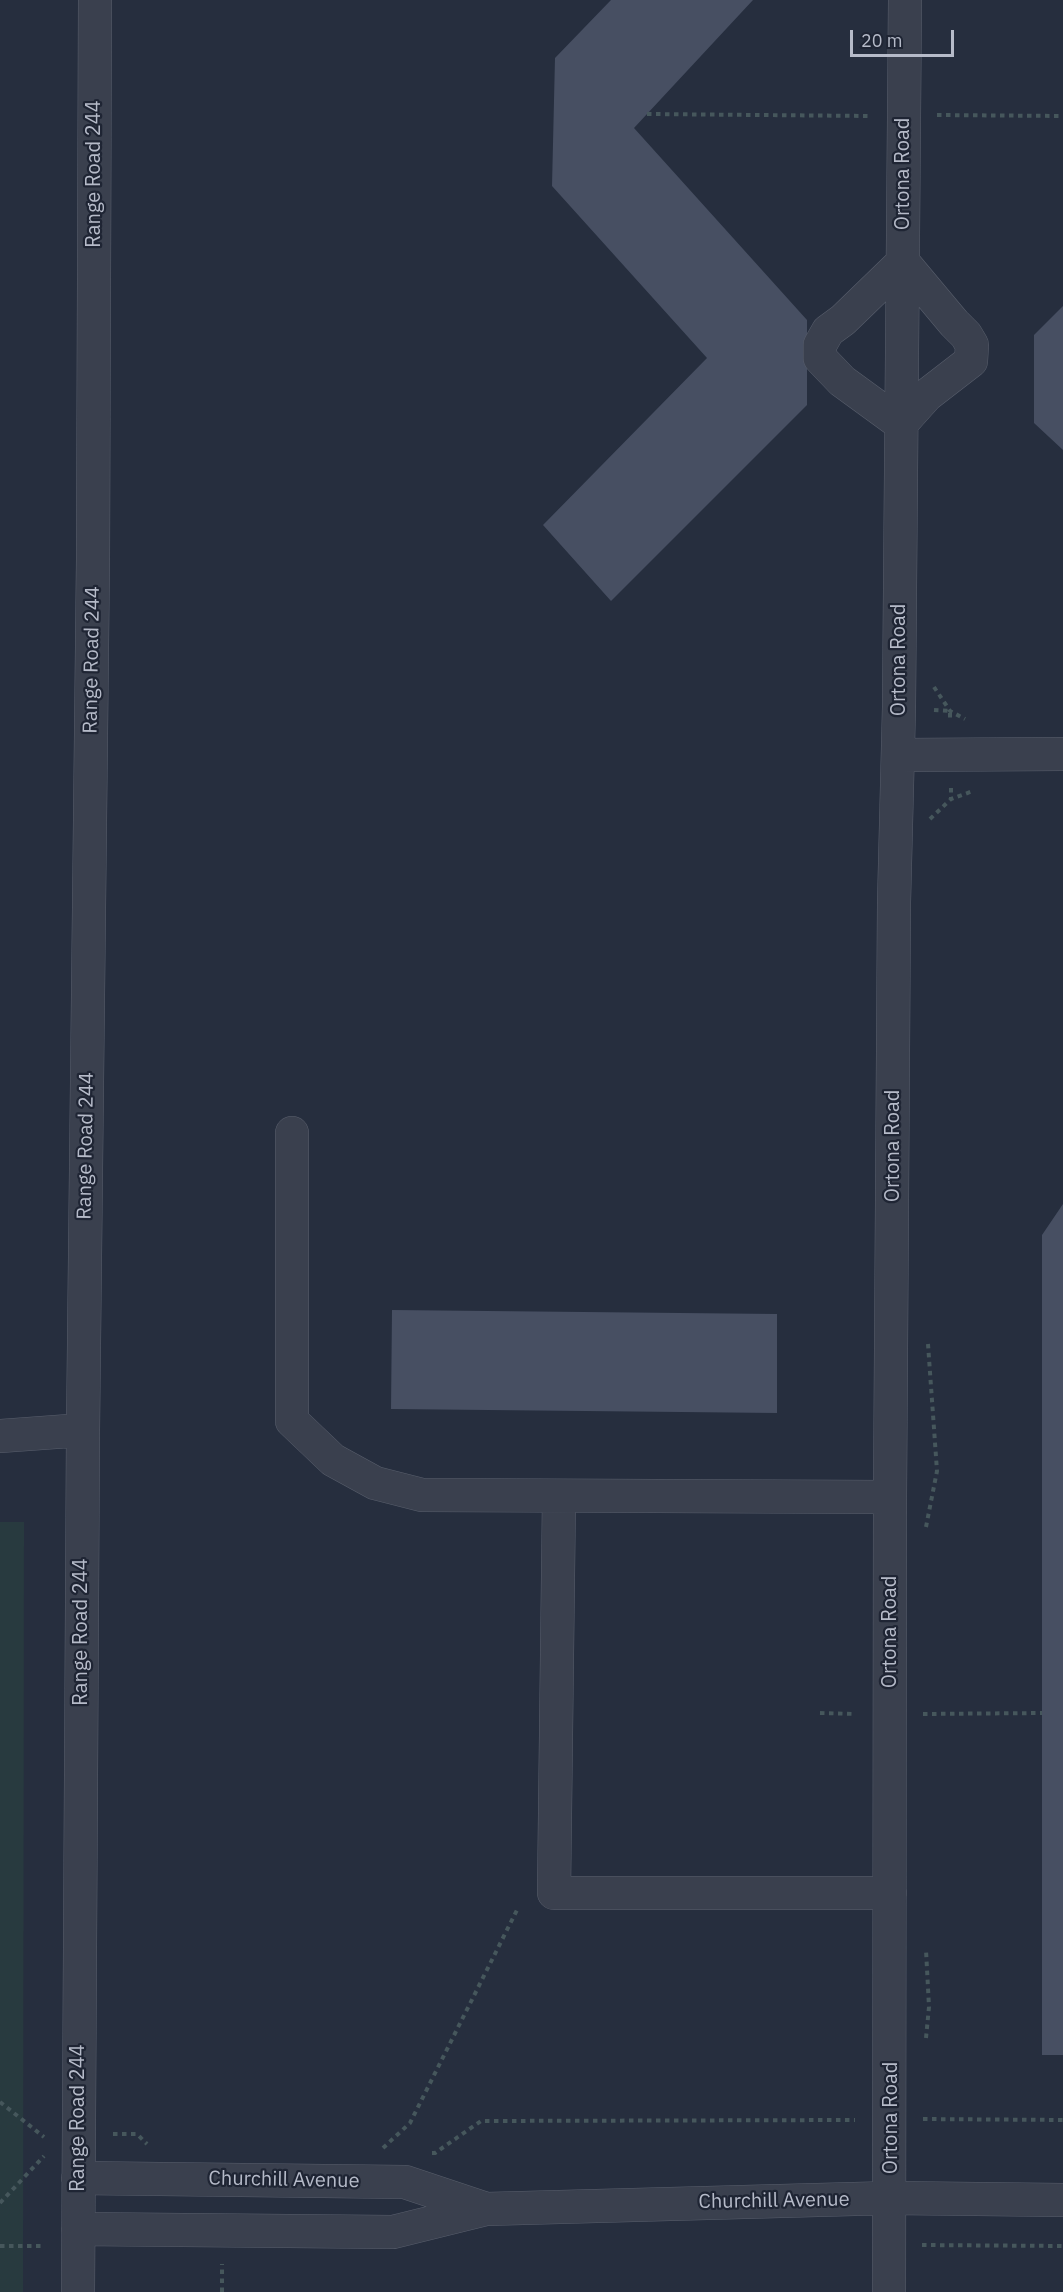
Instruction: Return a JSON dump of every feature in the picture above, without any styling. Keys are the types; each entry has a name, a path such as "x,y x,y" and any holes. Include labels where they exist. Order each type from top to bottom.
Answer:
{"street":[{"name":"Range Road 244","path":"78,2292 78,2178 66,2140 83,1430 93,559 95,0"},
{"name":"Ortona Road","path":"889,2292 891,2198 890,1497 894,903 898,755 905,0"},
{"path":"903,262 972,345 971,361 927,395 901,424 842,381 820,358 820,345 828,331 843,320 903,262"},
{"path":"898,755 1063,754"},
{"path":"292,1133 292,1421 333,1460 375,1483 422,1495 890,1497"},
{"path":"0,1436 83,1430"},
{"path":"559,1496 554,1893 890,1893"},
{"name":"Churchill Avenue","path":"78,2178 405,2182 486,2208"},
{"name":"Churchill Avenue","path":"78,2229 393,2232 486,2208 891,2198 1063,2200"}],"path":[{"path":"820,1713 1042,1713"},
{"path":"389,2152 378,2152 410,2123 518,1908"},
{"path":"0,2102 66,2140 137,2134 147,2144 156,2147"},
{"path":"424,2153 435,2153 481,2121 1063,2120"},
{"path":"0,2203 66,2140"},
{"path":"922,2245 1063,2246"}],"shaded area":[{"path":"0,1522 24,1522 23,2292 0,2292"}],"building":[{"path":"611,0 753,0 634,128 807,320 807,405 611,601 543,525 707,358 552,186 555,58"},
{"path":"1063,306 1063,450 1034,423 1034,335"},
{"path":"1063,1204 1063,2055 1042,2055 1042,1235"},
{"path":"392,1310 777,1314 777,1413 391,1409"}]}
